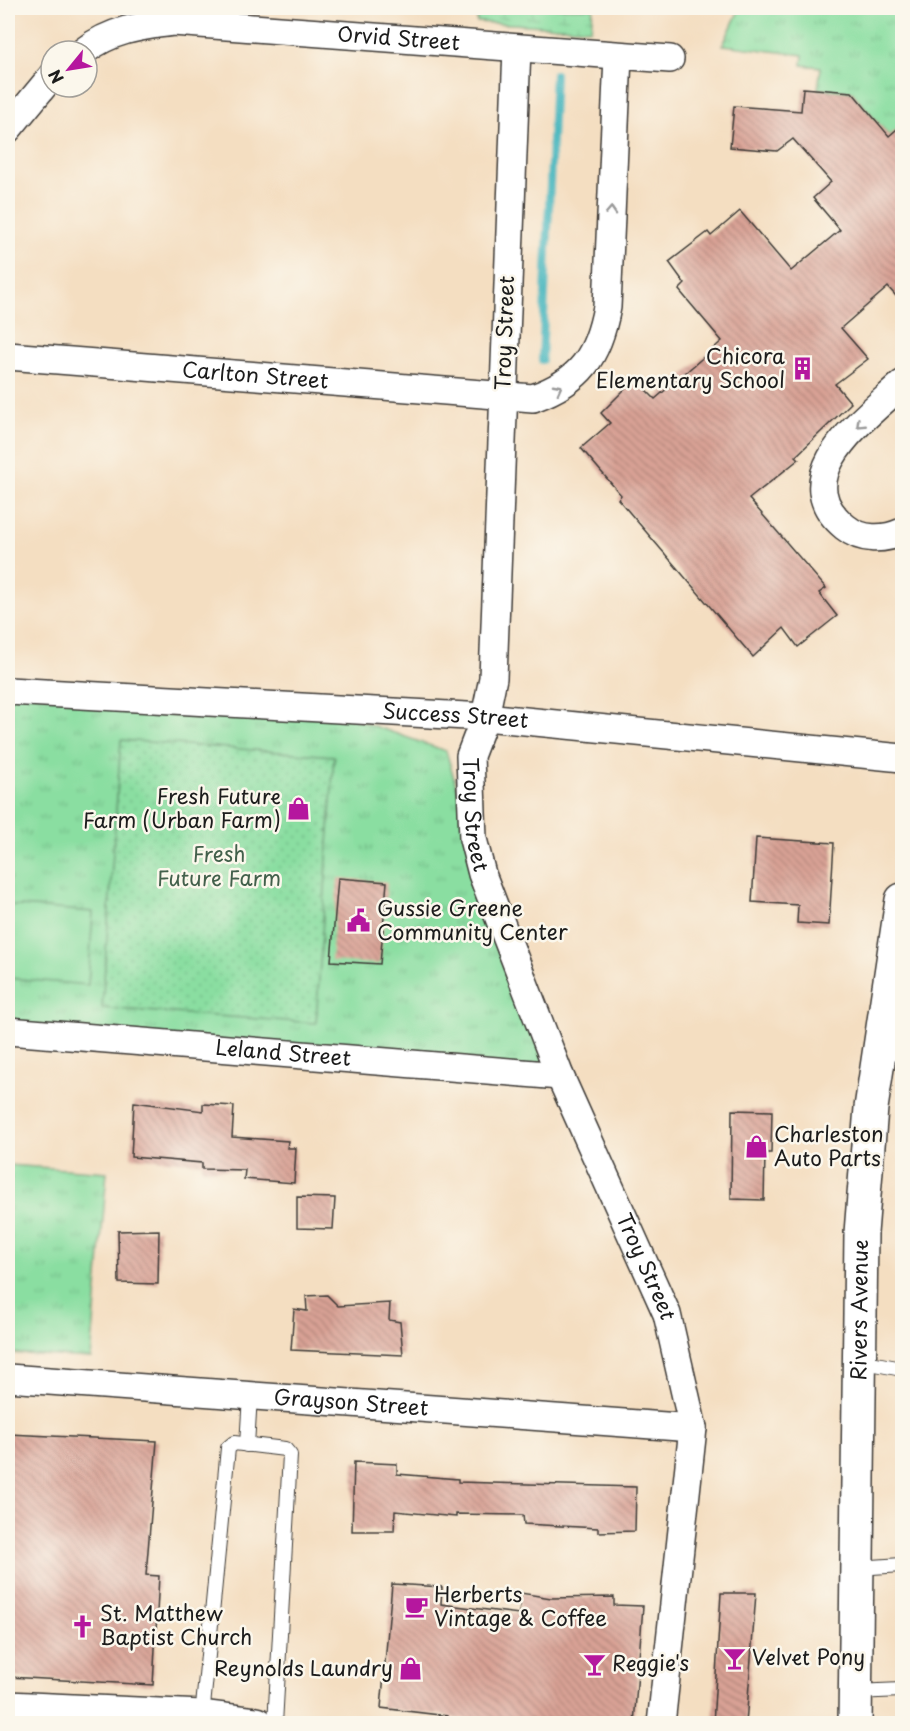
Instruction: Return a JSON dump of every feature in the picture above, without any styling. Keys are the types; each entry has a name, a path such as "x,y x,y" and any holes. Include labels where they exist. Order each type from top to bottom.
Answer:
{"main road":[{"name":"Rivers Avenue","path":"855,1708 861,1233 871,1108 903,900"},
{"path":"8,1708 257,1724"}],"street":[{"name":"Orvid Street","path":"99,42 130,27 173,22 669,59"},
{"name":"Troy Street","path":"517,48 502,394 493,678 485,717 470,756 473,839 482,874 560,1076 667,1314 693,1428 661,1724"},
{"name":"Carlton Street","path":"8,356 533,398 568,382 596,351 603,332 607,307 618,56"},
{"path":"8,129 39,92"},
{"path":"903,384 831,454 824,472 827,504 836,519 848,529 863,536 880,539 903,532"},
{"name":"Success Street","path":"8,691 485,717 903,758"},
{"name":"Leland Street","path":"8,1031 560,1076"},
{"name":"Grayson Street","path":"8,1378 693,1428"}],"lane":[{"path":"860,1360 903,1368"},
{"path":"247,1445 250,1396"},
{"path":"185,1719 228,1448 234,1443 285,1449 290,1455 275,1724"},
{"path":"857,1568 903,1564"},
{"path":"855,1708 903,1689"}],"green space":[{"path":"477,8 593,8 591,29 477,22"},
{"path":"740,8 902,8 902,135 898,129 889,136 852,92 818,89 821,67 802,65 803,55 723,45"},
{"path":"8,691 337,713 446,751 472,839 559,1076 8,1030"},
{"name":"Fresh Future Farm","path":"121,740 334,756 316,1023 102,1008"},
{"path":"8,905 93,912 88,985 8,978"},
{"path":"8,1165 107,1172 91,1358 8,1353"}],"building":[{"name":"Chicora Elementary School","path":"803,88 852,92 889,136 903,124 903,304 888,287 841,328 868,359 835,384 851,403 796,456 799,459 749,499 826,588 819,593 837,616 798,647 784,628 753,657 618,499 621,495 581,448 610,423 601,413 635,379 655,399 722,341 679,290 685,284 669,262 708,232 711,236 740,211 791,271 840,230 813,198 831,182 793,139 777,151 730,147 734,106 801,111"},
{"path":"756,838 834,843 829,925 797,923 798,905 752,902"},
{"name":"Gussie Greene Community Center","path":"338,878 387,882 380,964 331,961"},
{"path":"134,1102 203,1111 203,1104 234,1106 232,1137 288,1141 287,1148 296,1148 294,1183 244,1179 245,1170 202,1169 202,1163 131,1157"},
{"path":"732,1110 772,1111 771,1153 765,1153 764,1200 731,1199"},
{"path":"297,1197 335,1198 333,1229 297,1228"},
{"path":"159,1230 158,1284 119,1283 118,1231"},
{"path":"327,1295 338,1306 390,1303 389,1320 400,1322 403,1355 291,1350 294,1309 307,1311 306,1296"},
{"path":"8,1434 157,1441 146,1575 159,1576 153,1685 8,1677"},
{"path":"354,1462 397,1464 397,1474 458,1479 458,1482 636,1487 635,1531 598,1532 598,1528 524,1524 523,1515 456,1514 456,1517 395,1511 394,1531 352,1531"},
{"path":"392,1584 442,1587 441,1604 519,1614 521,1593 551,1598 614,1597 614,1605 643,1606 634,1724 512,1724 448,1718 448,1716 381,1708"},
{"name":"Velvet Pony","path":"721,1593 756,1593 746,1724 713,1724"}],"waterway":[{"path":"542,360 555,74"}],"place":[{"name":"Chicora Elementary School","path":"803,369"},
{"name":"Fresh Future Farm (Urban Farm)","path":"299,809"},
{"name":"Gussie Greene Community Center","path":"359,921"},
{"name":"Charleston Auto Parts","path":"756,1147"},
{"name":"Herberts Vintage & Coffee","path":"416,1607"},
{"name":"St. Matthew Baptist Church","path":"82,1626"},
{"name":"Velvet Pony","path":"734,1658"},
{"name":"Reggie's","path":"594,1664"},
{"name":"Reynolds Laundry","path":"411,1669"}]}
